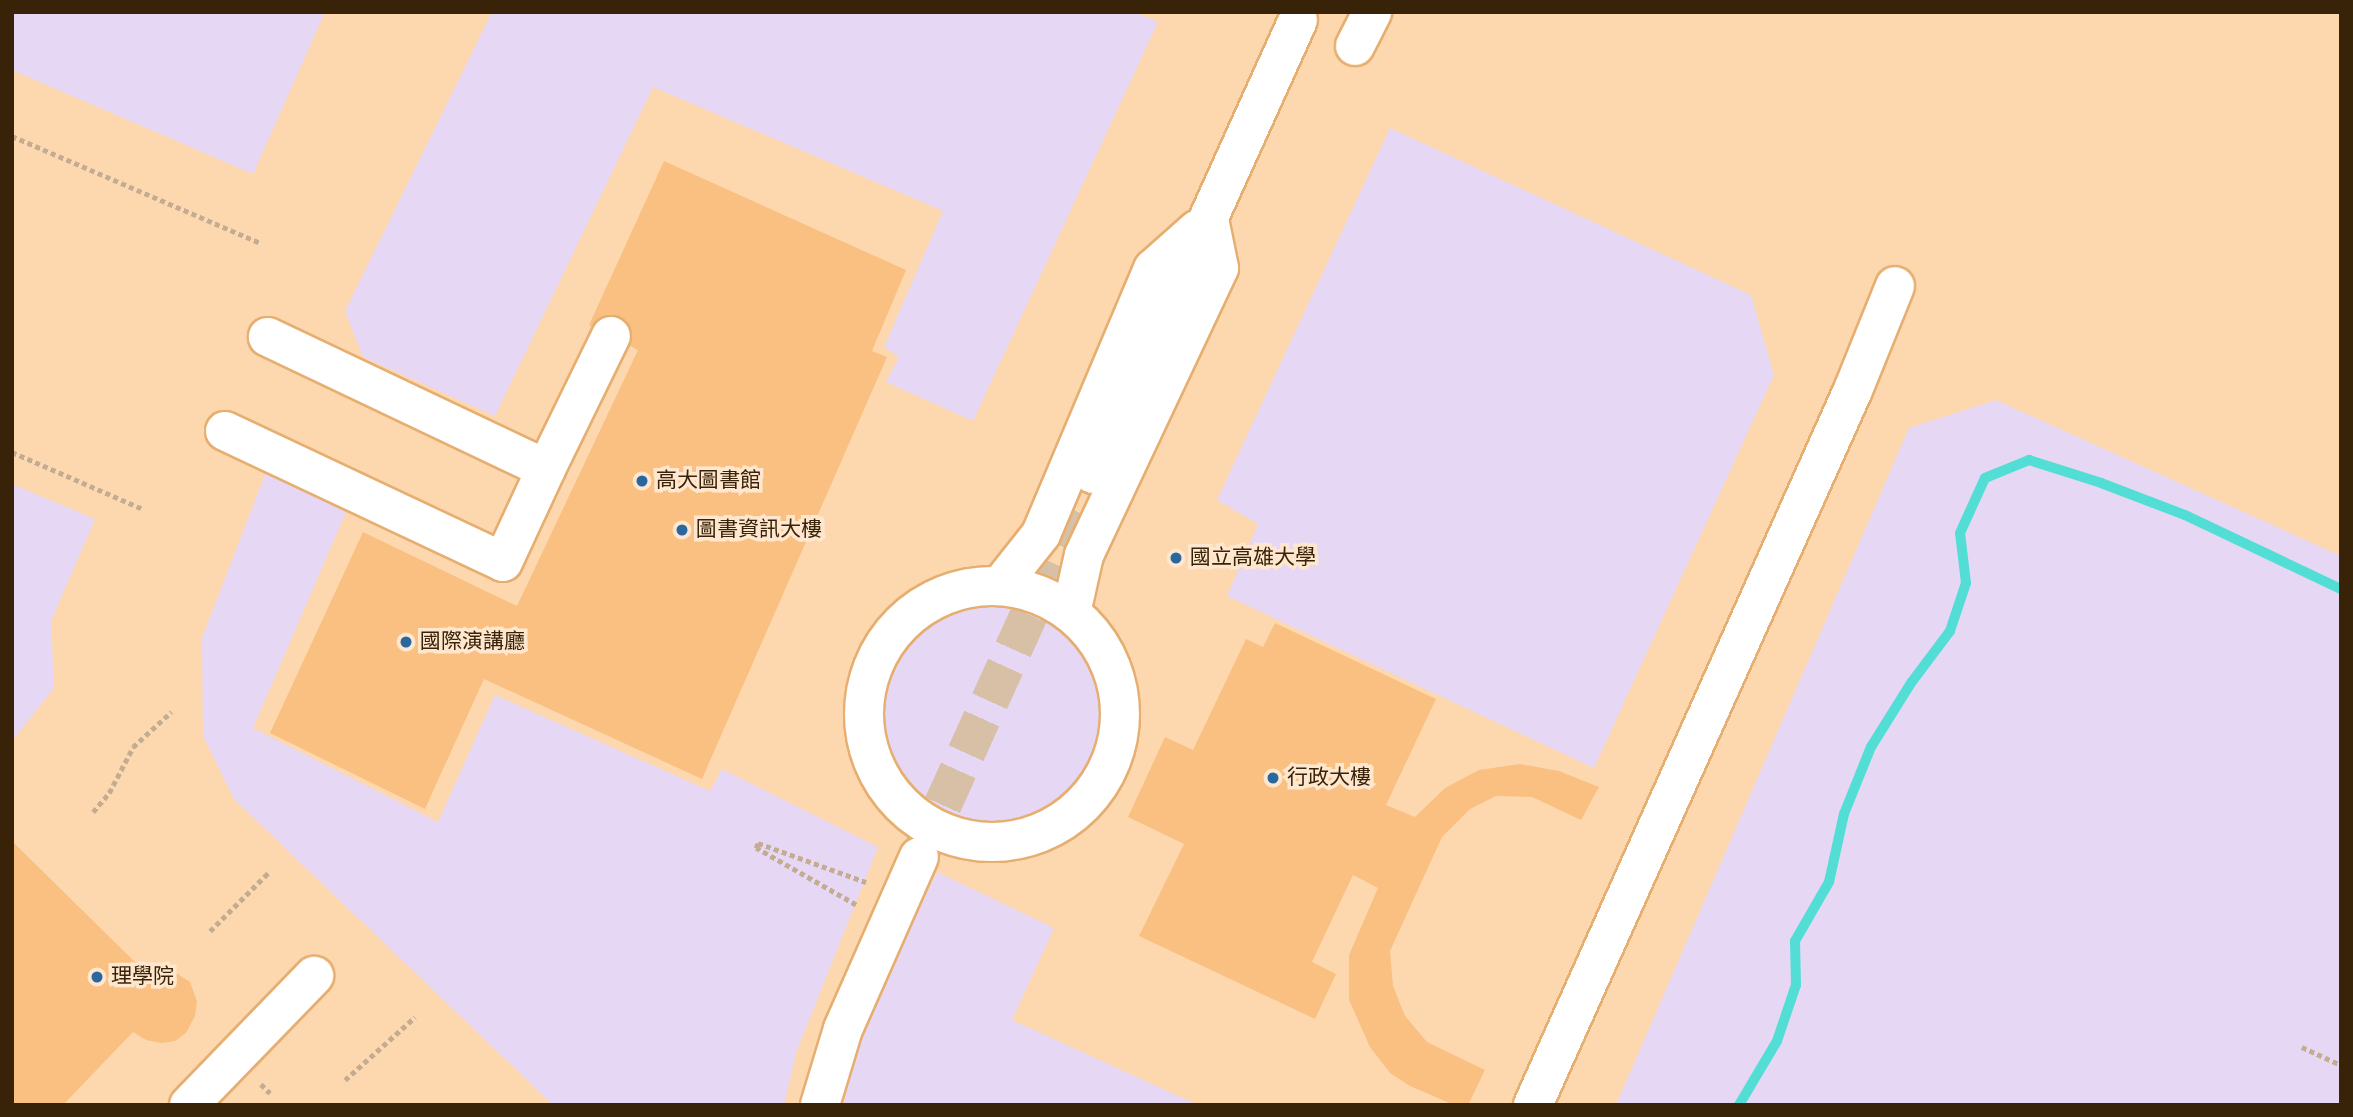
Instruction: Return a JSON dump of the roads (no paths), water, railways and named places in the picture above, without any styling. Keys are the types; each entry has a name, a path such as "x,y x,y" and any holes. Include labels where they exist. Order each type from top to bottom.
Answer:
{"street":[{"path":"1093,474 1298,20"},
{"path":"1000,586 1041,534 1153,269 1209,219"},
{"path":"1070,613 1084,555 1219,268 1209,219"},
{"path":"1533,1105 1853,390 1895,286"},
{"path":"225,431 503,562 611,336"},
{"path":"268,337 546,469"},
{"path":"1000,586 1049,599 1070,613 1095,638 1112,669 1118,691 1119,737 1108,770 1089,799 1063,822 1031,837 997,843 962,840 930,827 911,814 880,779 866,747 862,712 867,678 881,646 904,620 923,606 965,588 1000,586"},
{"path":"820,1105 843,1029 919,857"},
{"path":"189,1105 314,976"}],"waterway":[{"path":"1739,1105 1777,1041 1796,985 1795,941 1829,882 1844,814 1871,747 1911,683 1950,631 1966,583 1960,533 1985,478 2029,460 2101,483 2185,515 2341,589"}],"tunnel":[{"path":"919,857 1093,474"}],"place":[{"name":"高大圖書館","path":"642,481"},
{"name":"圖書資訊大樓","path":"682,530"},
{"name":"國立高雄大學","path":"1176,558"},
{"name":"國際演講廳","path":"406,642"},
{"name":"行政大樓","path":"1273,778"},
{"name":"理學院","path":"97,977"}]}
